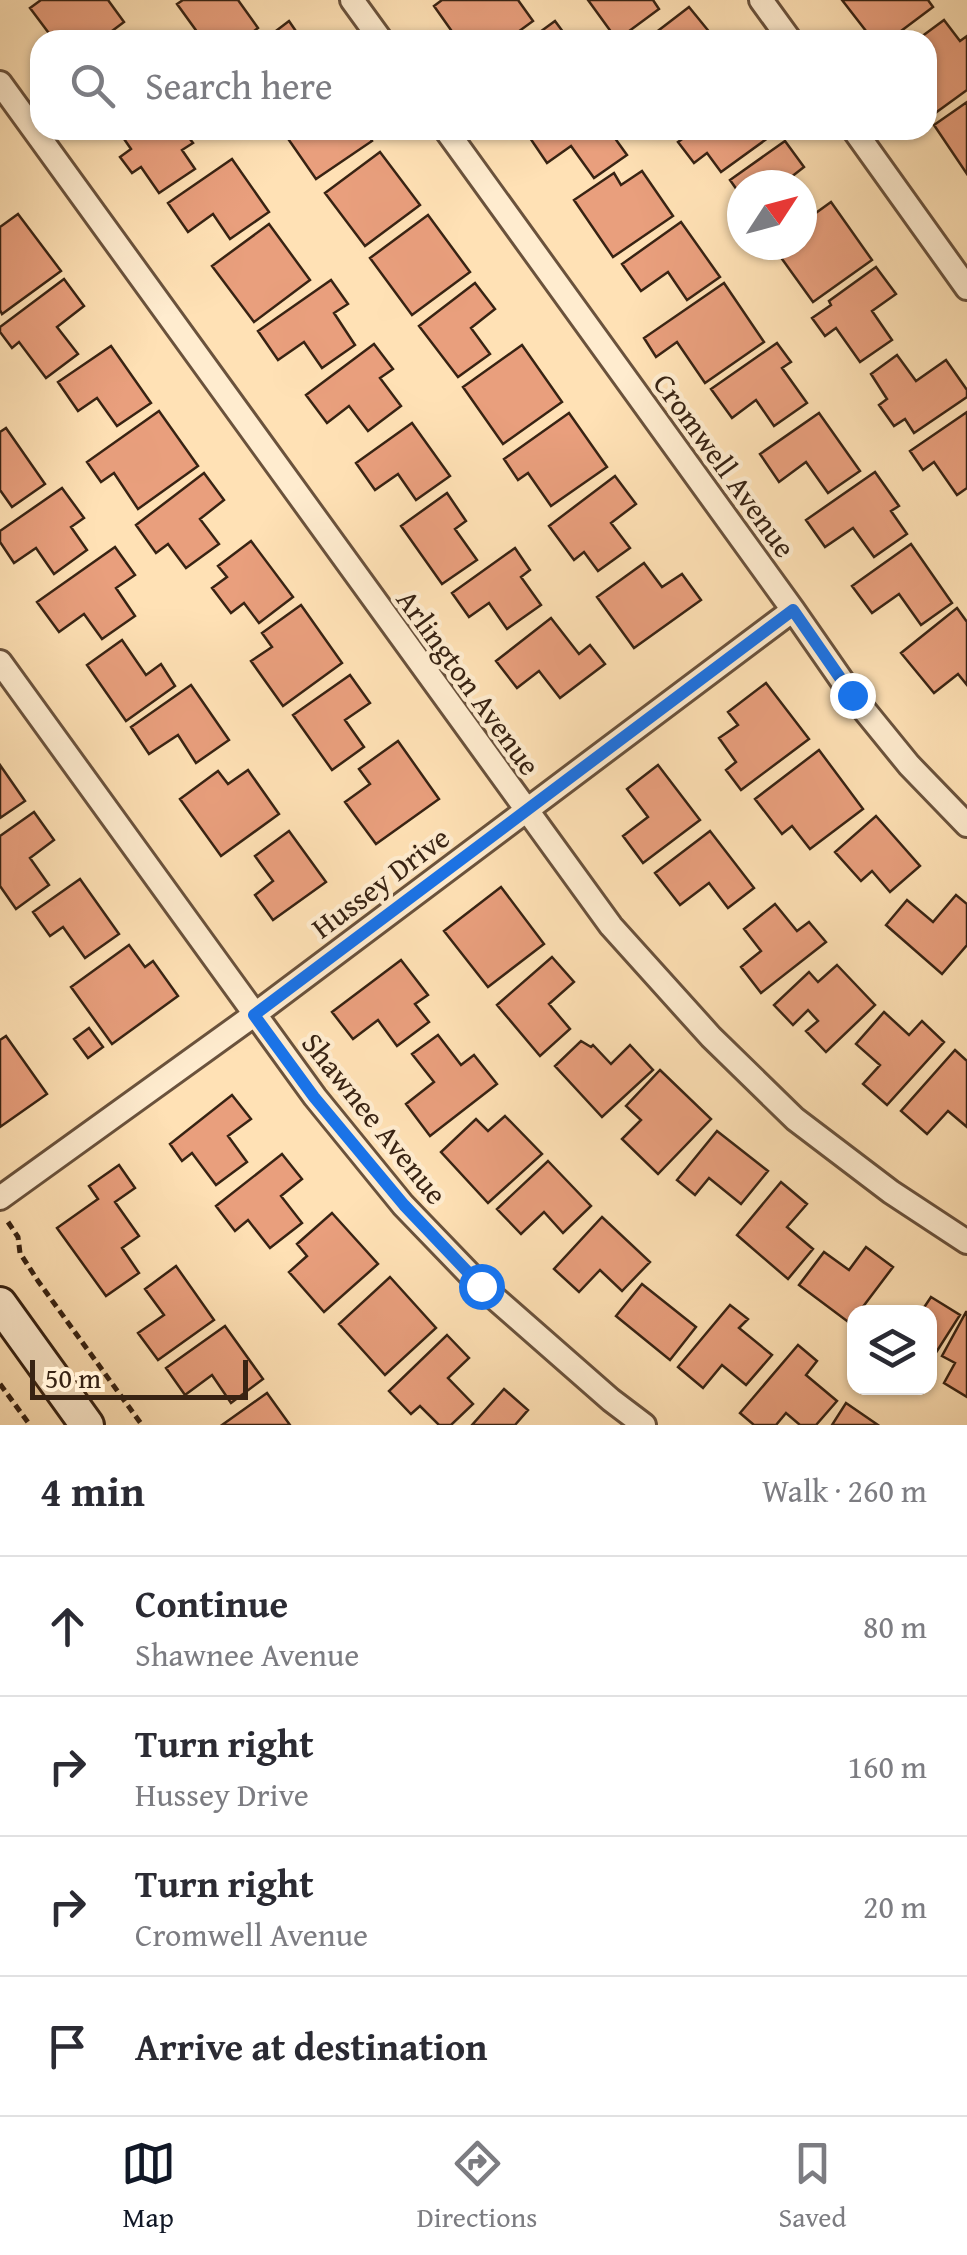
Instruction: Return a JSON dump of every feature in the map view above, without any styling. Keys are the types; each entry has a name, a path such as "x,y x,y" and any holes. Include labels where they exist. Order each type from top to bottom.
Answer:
{"main road":[{"path":"0,1304 88,1425"}],"street":[{"path":"352,0 374,30"},
{"path":"761,0 783,30"},
{"name":"Arlington Avenue","path":"0,83 30,125"},
{"name":"Arlington Avenue","path":"41,140 611,926 725,1051 795,1118 891,1192 967,1242"},
{"name":"Cromwell Avenue","path":"453,140 852,695 909,765 967,825"},
{"path":"861,140 967,288"},
{"name":"Hussey Drive","path":"0,1198 254,1015 793,610"},
{"name":"Shawnee Avenue","path":"0,662 314,1097 404,1205 481,1286 644,1425"}],"path":[{"path":"18,1238 20,1253 29,1267 142,1425"},
{"path":"0,1384 30,1425"}],"building":[{"path":"41,0 108,0 124,22 113,30 46,30 30,8"},
{"path":"183,0 238,0 258,28 196,30 177,4"},
{"path":"442,0 518,0 533,21 521,30 451,30 434,6"},
{"path":"588,0 653,0 659,9 631,30 610,30"},
{"path":"842,0 928,0 933,7 902,30 865,30"},
{"path":"689,7 708,30 659,30"},
{"path":"944,20 960,41 967,36 967,90 937,112 937,30 930,30"},
{"path":"289,21 295,30 277,30"},
{"path":"555,21 562,30 543,30"},
{"path":"967,102 967,174 937,129 937,123"},
{"path":"125,140 191,140 193,143 182,150 195,169 159,193 141,167 132,173 120,157 131,149"},
{"path":"289,140 371,140 372,141 316,179"},
{"path":"531,140 616,140 627,155 594,178 571,146 547,163"},
{"path":"765,140 721,172 707,153 694,163 678,142"},
{"path":"785,141 804,167 800,170 744,170"},
{"path":"380,152 420,205 365,246 325,193"},
{"path":"232,159 269,212 230,239 213,214 188,232 168,203"},
{"path":"642,171 673,216 613,257 574,200 614,173 621,185"},
{"path":"831,202 872,260 813,302 783,260 817,260 817,212"},
{"path":"18,214 61,271 2,314 0,227"},
{"path":"428,215 470,272 412,315 370,258"},
{"path":"681,222 720,277 687,300 668,272 641,291 622,264"},
{"path":"269,224 310,280 254,322 212,266"},
{"path":"876,267 896,294 872,311 892,340 860,362 836,328 825,336 812,318"},
{"path":"64,279 84,306 57,327 78,354 46,378 19,342 12,348 0,327"},
{"path":"331,280 348,304 334,313 355,345 322,368 304,342 278,360 258,331"},
{"path":"475,283 495,309 471,328 490,354 458,377 419,326"},
{"path":"724,283 764,342 705,383 677,342 656,357 644,338"},
{"path":"777,343 791,362 782,368 807,403 774,426 756,400 732,418 711,389"},
{"path":"374,344 393,369 380,378 401,406 368,431 349,406 327,423 306,395"},
{"path":"522,345 562,402 503,444 463,387"},
{"path":"111,346 151,403 117,426 97,398 78,411 58,382"},
{"path":"897,355 916,381 946,360 967,390 967,397 914,433 905,419 894,426 879,405 887,399 871,374"},
{"path":"159,411 198,466 138,509 114,473 101,482 87,462"},
{"path":"967,412 967,488 957,495 934,462 923,470 910,451"},
{"path":"569,413 607,467 551,506 528,473 518,480 504,459"},
{"path":"819,413 860,471 828,493 806,462 779,482 760,454"},
{"path":"412,423 450,476 416,500 398,474 375,490 356,463"},
{"path":"6,428 45,484 12,507 0,490 0,432"},
{"path":"875,472 899,506 891,511 907,534 874,557 853,528 825,547 806,520"},
{"path":"204,473 224,500 200,519 219,544 186,568 168,544 156,553 136,525"},
{"path":"615,476 636,504 611,523 630,548 598,571 584,552 574,560 549,526"},
{"path":"62,488 84,518 71,527 87,550 54,574 36,548 14,563 0,542 0,531"},
{"path":"447,493 466,521 455,529 477,560 442,584 401,526"},
{"path":"251,541 293,597 259,623 244,603 231,613 212,588 227,577 218,566"},
{"path":"911,544 952,603 921,625 899,594 872,613 852,586"},
{"path":"115,547 135,575 116,588 135,616 102,639 84,614 59,632 37,602"},
{"path":"515,548 530,570 521,577 541,605 507,629 489,603 469,617 452,593"},
{"path":"644,563 662,587 682,574 701,600 634,648 597,597"},
{"path":"301,605 342,663 283,706 251,661 272,647 262,633"},
{"path":"957,608 967,622 967,685 958,674 934,693 901,653"},
{"path":"551,618 579,654 590,645 605,664 560,698 539,671 517,688 496,661"},
{"path":"122,640 146,675 161,664 175,686 126,721 87,665"},
{"path":"350,675 370,703 345,720 364,747 332,770 293,715"},
{"path":"766,683 809,739 741,790 726,770 736,762 719,738 738,725 728,712"},
{"path":"191,685 229,740 196,763 178,735 149,754 131,727"},
{"path":"398,741 439,799 376,844 345,802 370,784 359,769"},
{"path":"819,750 863,809 810,849 792,826 782,834 755,799"},
{"path":"0,765 25,801 0,818"},
{"path":"658,765 700,820 643,863 623,836 648,817 627,789"},
{"path":"248,770 279,814 221,856 180,799 218,771 228,784"},
{"path":"34,812 54,840 30,858 49,885 16,909 0,886 0,836"},
{"path":"876,816 920,866 890,892 872,871 861,881 835,852"},
{"path":"289,831 326,882 273,920 255,895 273,881 255,856"},
{"path":"710,831 754,888 728,908 709,883 680,905 655,873"},
{"path":"80,879 119,934 85,958 63,927 50,936 33,912"},
{"path":"501,887 544,944 488,987 444,931"},
{"path":"956,895 967,904 967,945 942,974 886,925 907,900 933,922"},
{"path":"775,904 797,931 809,922 826,942 761,993 741,967 761,951 744,929"},
{"path":"129,945 145,967 153,961 178,996 112,1044 71,987"},
{"path":"552,957 574,982 549,1004 570,1029 540,1056 497,1005"},
{"path":"401,960 428,995 415,1004 429,1022 397,1046 378,1020 353,1039 332,1012"},
{"path":"837,965 875,1005 826,1052 806,1031 818,1021 808,1010 793,1025 774,1005 809,972 818,982"},
{"path":"884,1012 909,1035 922,1021 944,1042 887,1105 863,1084 880,1065 856,1044"},
{"path":"89,1028 103,1047 88,1058 74,1039"},
{"path":"438,1035 461,1065 474,1055 497,1084 430,1136 406,1104 434,1082 412,1054"},
{"path":"6,1036 47,1094 0,1127 0,1040"},
{"path":"581,1041 593,1045 611,1064 630,1045 653,1070 602,1117 555,1066"},
{"path":"955,1050 967,1061 967,1127 948,1111 927,1134 901,1111"},
{"path":"660,1070 711,1119 658,1174 622,1139 641,1120 626,1106"},
{"path":"232,1095 251,1119 228,1136 247,1162 216,1185 192,1153 182,1161 170,1144"},
{"path":"505,1116 542,1154 488,1203 441,1152 476,1119 488,1131"},
{"path":"717,1131 768,1171 741,1204 709,1178 695,1195 677,1180"},
{"path":"282,1154 302,1179 281,1196 302,1223 270,1248 248,1220 235,1231 216,1206"},
{"path":"548,1161 591,1206 563,1233 544,1212 521,1234 497,1209"},
{"path":"119,1165 135,1188 115,1202 139,1236 122,1248 139,1273 106,1296 57,1228 98,1199 89,1186"},
{"path":"781,1182 807,1204 787,1227 813,1249 788,1279 737,1235"},
{"path":"332,1213 378,1264 324,1312 289,1272 307,1256 297,1244"},
{"path":"602,1217 650,1262 622,1291 600,1270 579,1292 554,1269"},
{"path":"866,1247 893,1267 864,1305 847,1305 847,1321 799,1285 824,1252 849,1270"},
{"path":"176,1266 214,1320 158,1360 138,1333 164,1315 145,1289"},
{"path":"390,1277 436,1328 385,1375 339,1324"},
{"path":"642,1284 696,1327 670,1360 616,1316"},
{"path":"931,1297 960,1315 937,1351 937,1305 926,1305"},
{"path":"730,1305 748,1319 739,1328 772,1355 746,1385 722,1365 703,1388 678,1367"},
{"path":"966,1312 967,1397 944,1383 955,1363 942,1356"},
{"path":"225,1326 263,1379 231,1403 212,1375 185,1395 166,1368"},
{"path":"447,1335 469,1358 448,1378 473,1404 451,1425 439,1425 420,1406 411,1414 389,1391"},
{"path":"798,1345 817,1361 806,1375 837,1401 816,1425 800,1425 786,1413 776,1425 754,1425 740,1413"},
{"path":"504,1389 528,1410 515,1425 472,1425"},
{"path":"267,1393 290,1425 222,1425"},
{"path":"846,1403 878,1425 832,1425"}],"route":[{"path":"481,1286 404,1205 314,1097 254,1015 793,610 852,695"}]}
